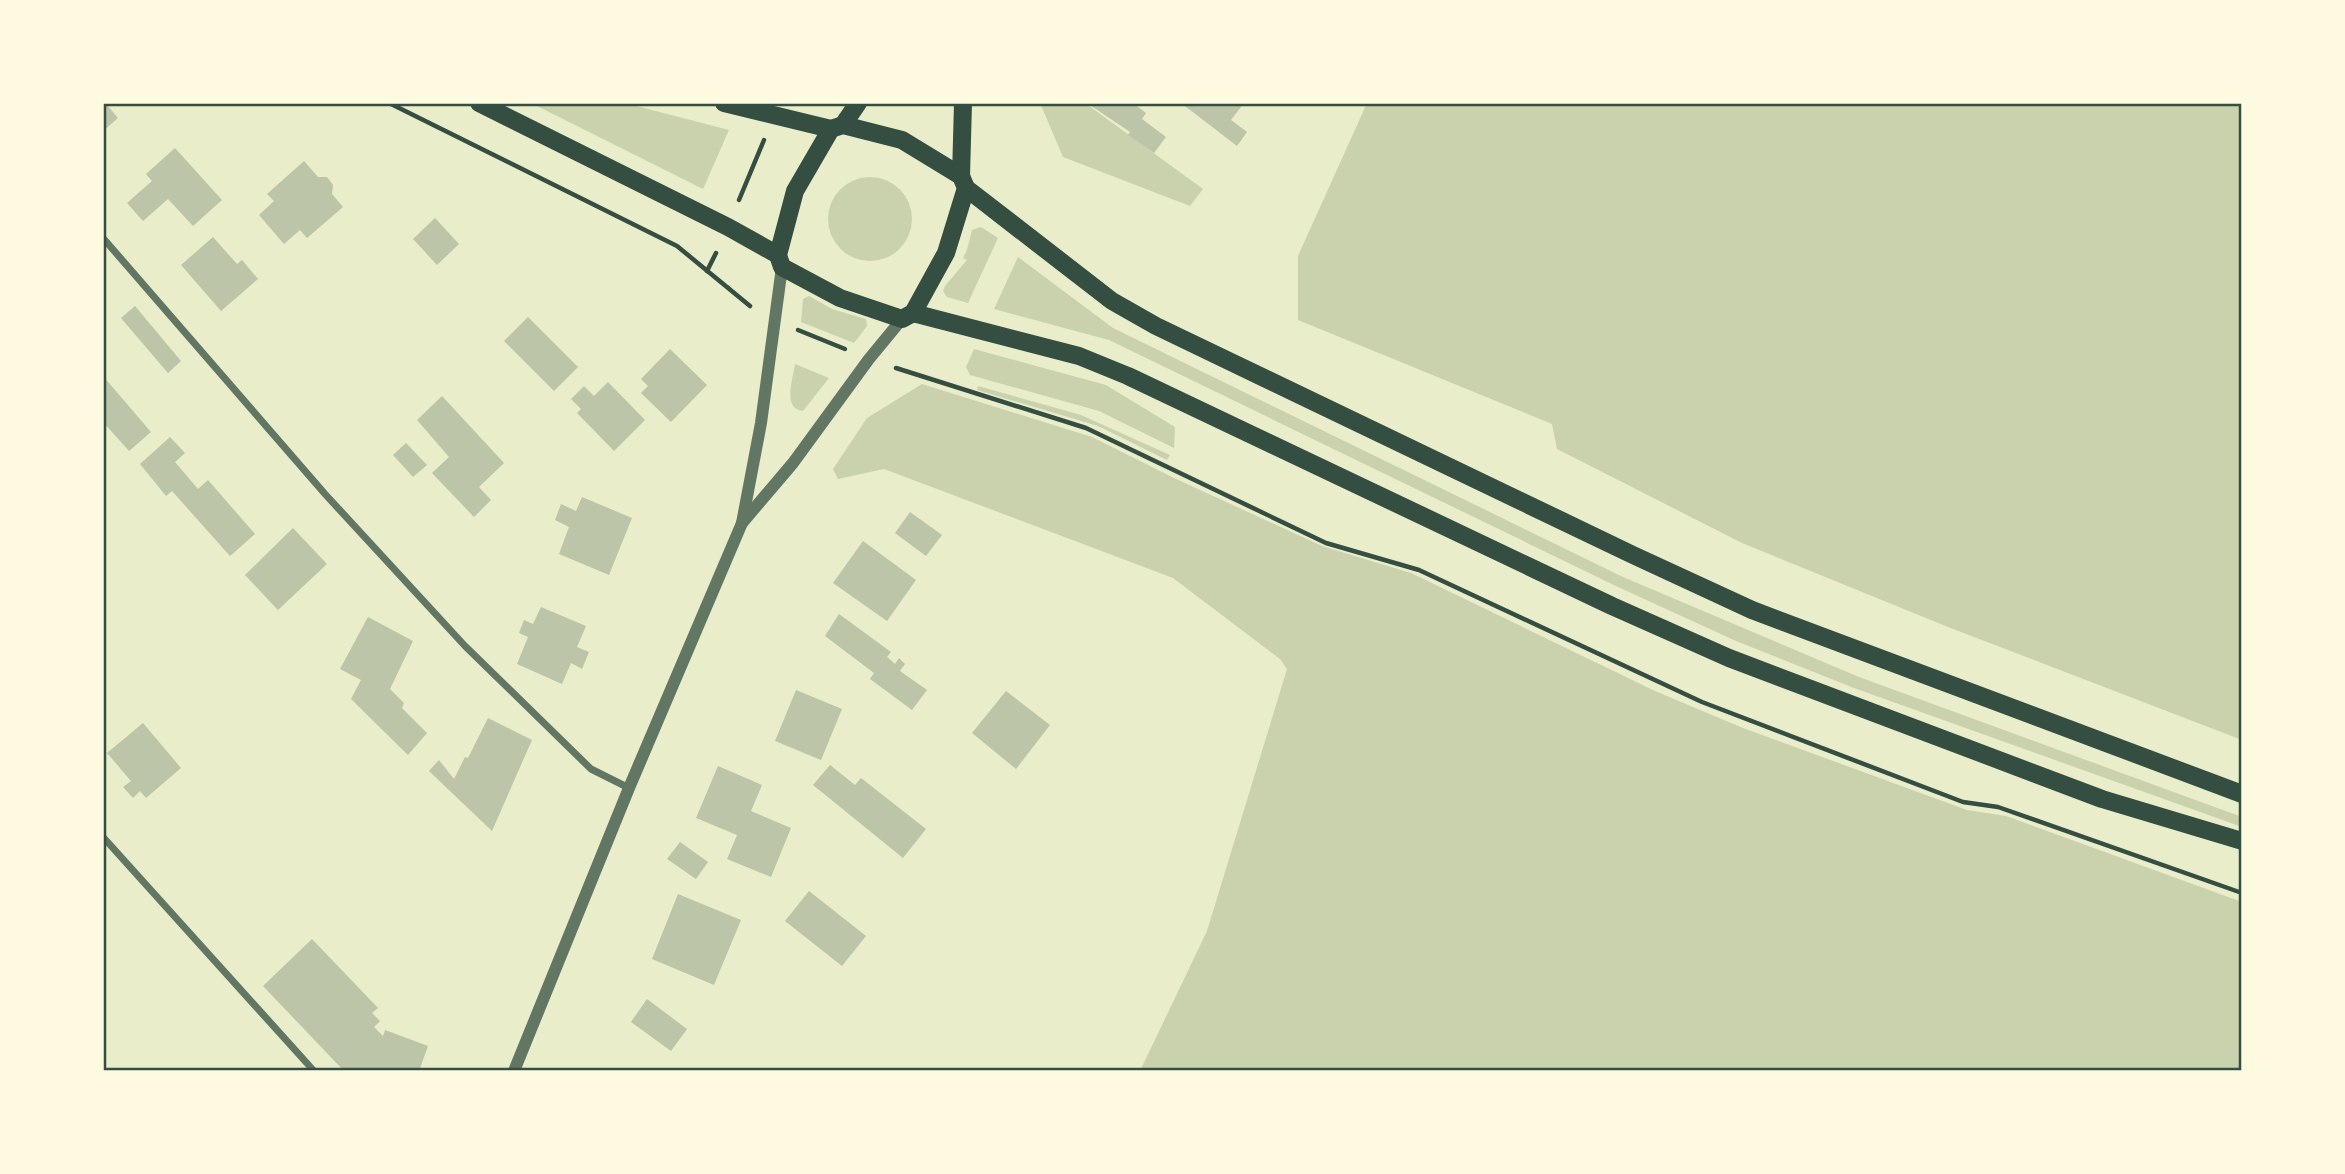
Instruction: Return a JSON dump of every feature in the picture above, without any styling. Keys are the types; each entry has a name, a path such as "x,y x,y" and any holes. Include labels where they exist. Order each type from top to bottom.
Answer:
{"main road":[{"path":"479,103 728,226 840,298 1079,356 1141,382 1612,606 1729,658 2102,799 2242,841"},
{"path":"724,103 902,140 963,182 1112,301 1156,326 1752,610 2242,794"},
{"path":"780,261 795,191 837,127 858,103"},
{"path":"908,316 946,253 963,182 963,103"}],"street":[{"path":"103,238 325,494 465,646 591,769 629,788"},
{"path":"514,1071 629,788 742,523 761,423 776,321 780,261"},
{"path":"742,523 793,463 869,359 908,316"},
{"path":"103,837 314,1071"}],"path":[{"path":"389,103 677,246 756,310 776,321 869,359 1086,428 1326,543 1419,570 1715,707 1964,802 1998,807 2242,894"},
{"path":"707,271 774,115"}],"green space":[{"path":"531,103 625,103 729,130 703,189"},
{"path":"1040,103 1085,103 1203,189 1190,206 1063,157"},
{"path":"1367,103 2242,103 2242,740 1948,627 1742,543 1557,449 1552,424 1298,320 1298,256"},
{"path":"870,177 886,180 900,189 909,203 912,219 909,235 900,249 886,258 870,261 854,258 840,249 831,235 828,219 831,203 840,189 854,180"},
{"path":"981,227 998,238 968,303 947,297 943,291 967,260 963,258 972,230"},
{"path":"1018,257 1113,328 1623,577 1859,677 2242,817 2242,827 1854,688 1736,641 1618,587 1109,340 994,309"},
{"path":"809,296 832,309 866,319 867,326 854,343 801,322 803,299"},
{"path":"974,349 1106,385 1175,427 1174,448 1099,411 970,375 966,367"},
{"path":"795,364 829,378 803,411 793,405 791,399"},
{"path":"922,384 1092,437 1322,546 1411,573 1655,691 1743,728 1967,810 2006,816 2242,902 2242,1071 1140,1071 1207,931 1287,669 1280,659 1173,578 884,469 838,479 833,469 867,418"},
{"path":"978,386 1081,415 1170,455 1167,460 1098,426 977,390"}],"building":[{"path":"103,103 111,103 108,106 118,118 103,131"},
{"path":"1087,103 1133,103 1146,113 1142,119 1166,137 1154,153 1128,135 1130,132"},
{"path":"1181,103 1244,103 1231,120 1247,132 1237,146"},
{"path":"175,148 222,200 193,226 168,199 143,221 127,203 152,181 146,174"},
{"path":"304,161 318,177 327,177 333,185 332,194 343,207 307,238 300,230 284,244 259,215 274,201 267,194"},
{"path":"435,218 459,244 437,265 413,239"},
{"path":"213,237 237,264 242,260 258,279 221,311 181,265"},
{"path":"135,306 181,361 168,373 121,318"},
{"path":"528,317 578,367 554,391 504,341"},
{"path":"670,349 707,385 671,422 641,393 648,386 641,379"},
{"path":"103,376 151,432 129,451 103,422"},
{"path":"608,382 645,420 614,451 577,413 581,409 571,399 584,386 594,396"},
{"path":"442,396 504,463 479,487 491,500 474,517 432,473 449,457 417,420"},
{"path":"170,437 185,453 175,462 198,489 208,480 255,534 230,556 172,491 166,496 140,464"},
{"path":"406,443 427,465 413,477 393,455"},
{"path":"582,497 632,518 609,575 559,554 569,527 555,520 561,504 576,511"},
{"path":"910,512 942,535 926,556 895,533"},
{"path":"293,528 327,564 278,610 245,575"},
{"path":"863,541 916,580 887,621 833,583"},
{"path":"541,607 586,626 577,647 589,652 582,669 571,663 562,684 517,664 528,637 519,633 524,620 533,624"},
{"path":"839,614 891,652 887,657 895,664 899,658 905,664 900,671 927,690 912,710 870,679 874,673 825,636"},
{"path":"368,617 413,641 390,689 404,703 402,708 427,733 408,755 351,699 361,680 340,669"},
{"path":"796,690 842,709 821,760 775,741"},
{"path":"1006,691 1050,725 1016,769 972,733"},
{"path":"488,718 532,740 492,831 429,771 439,760 454,779"},
{"path":"143,723 181,768 146,798 140,791 133,798 123,787 131,781 107,753"},
{"path":"830,765 855,785 861,778 926,829 903,858 813,785"},
{"path":"718,766 762,785 751,811 791,828 771,877 727,859 737,835 696,818"},
{"path":"680,842 708,862 696,879 667,859"},
{"path":"809,891 866,936 842,966 785,921"},
{"path":"678,894 741,920 714,985 652,959"},
{"path":"312,939 378,1008 372,1013 380,1021 374,1027 383,1036 385,1030 428,1046 419,1071 344,1071 263,986"},
{"path":"647,999 687,1029 671,1051 631,1022"}]}
